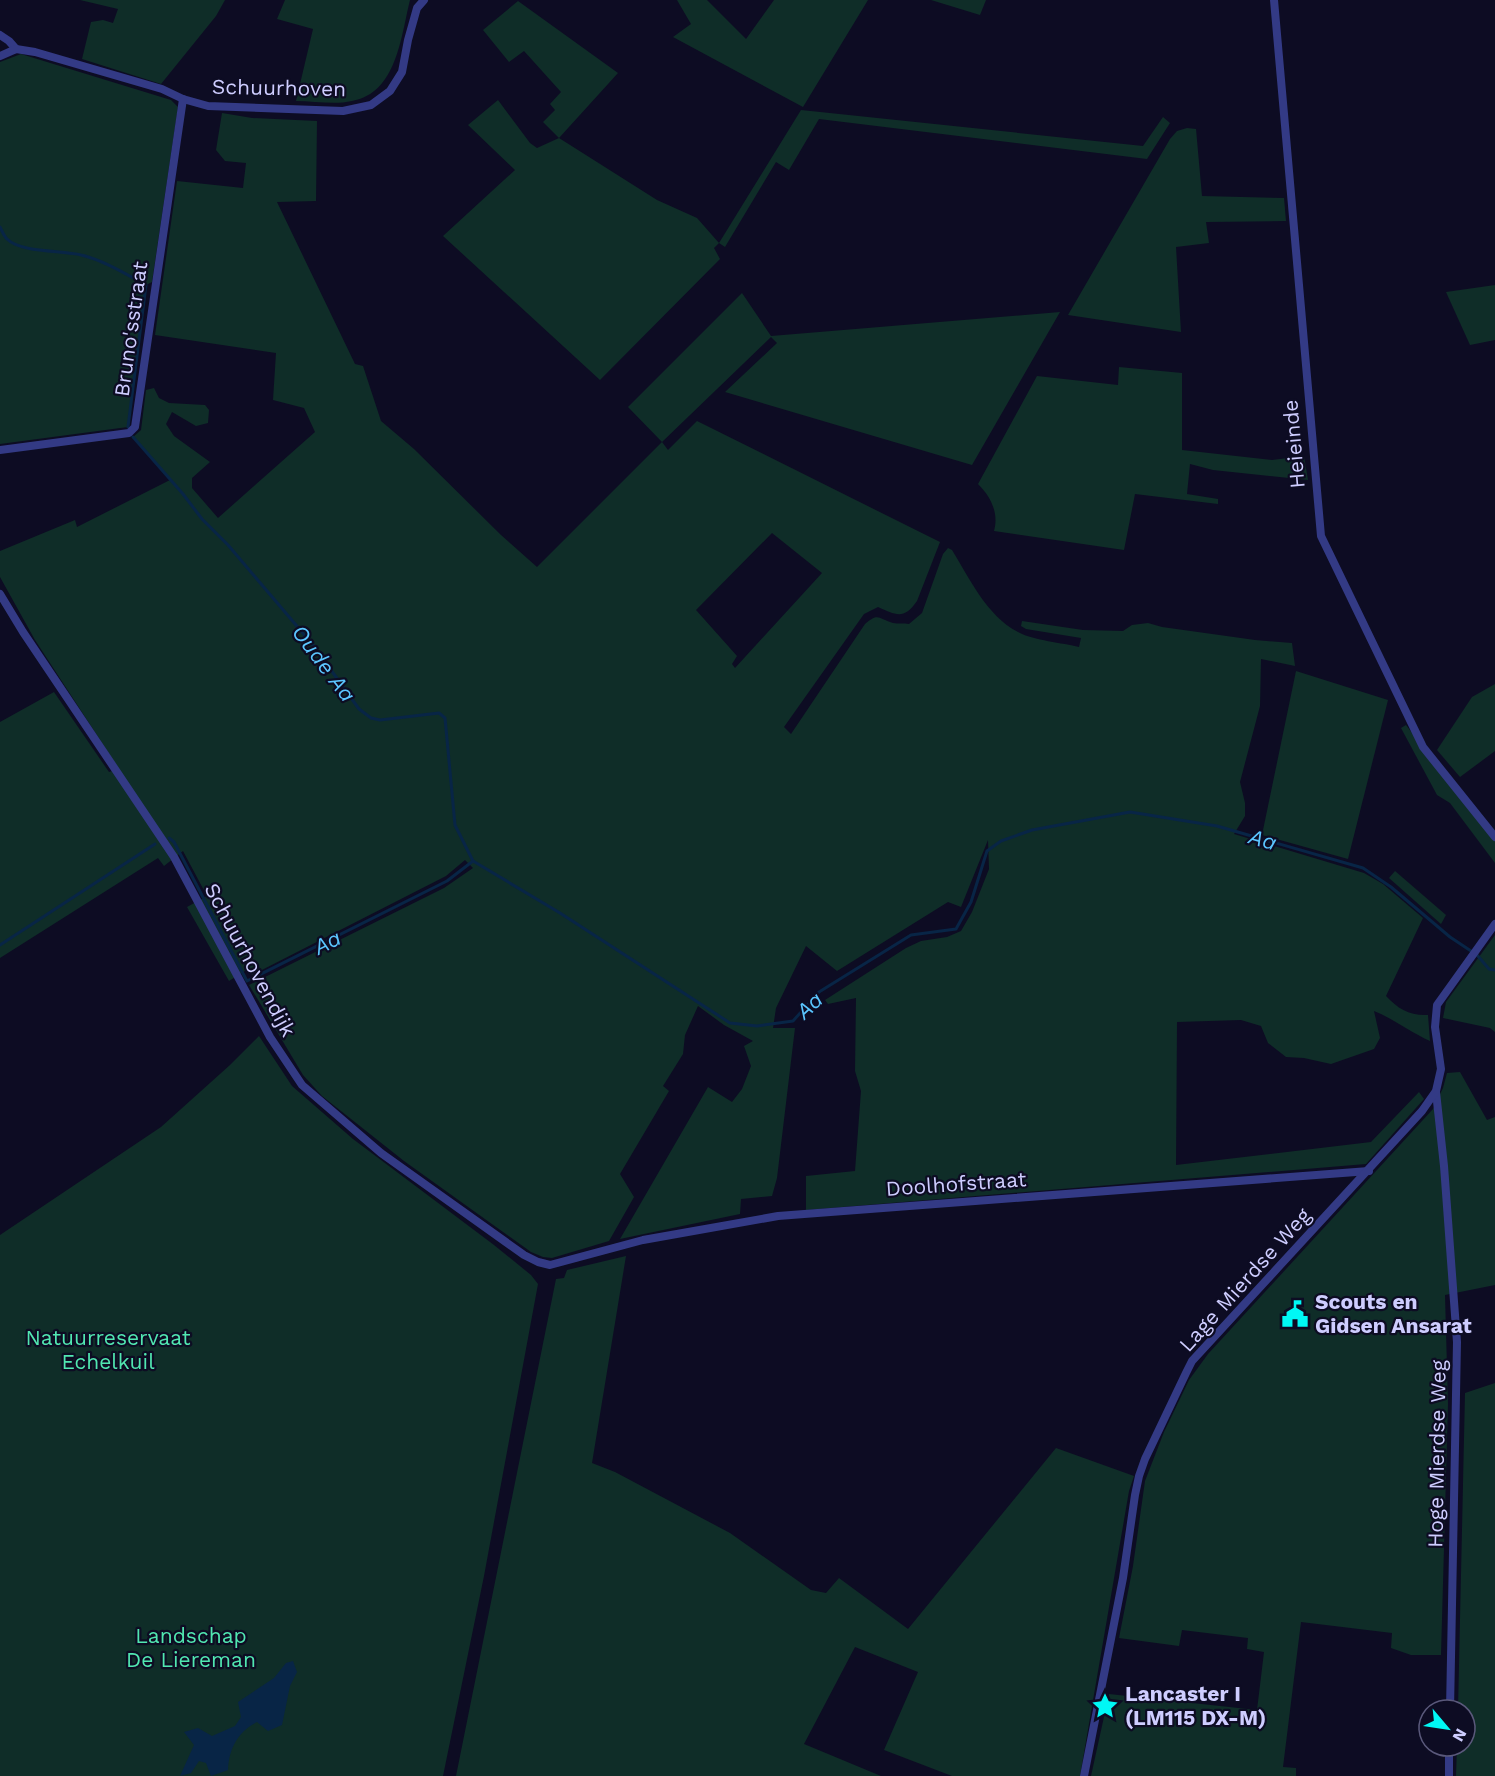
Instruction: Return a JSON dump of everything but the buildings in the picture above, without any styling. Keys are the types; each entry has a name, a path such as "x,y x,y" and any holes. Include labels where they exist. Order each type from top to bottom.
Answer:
{"street":[{"name":"Schuurhoven","path":"16,50 35,52 162,89 183,99 208,106 343,111 372,105 390,92 402,72 417,8 424,0"},
{"name":"Heieinde","path":"1274,0 1321,536 1423,747 1495,837"},
{"path":"0,35 16,50 0,56"},
{"name":"Bruno'sstraat","path":"0,450 129,433 135,427 183,99"},
{"name":"Schuurhovendijk","path":"0,594 22,632 174,857 270,1037 302,1085 381,1152 524,1255 550,1265"},
{"name":"Lage Mierdse Weg","path":"1084,1776 1123,1578 1135,1495 1146,1459 1192,1361 1422,1112 1436,1091 1441,1069 1435,1027 1437,1005 1495,924"},
{"name":"Hoge Mierdse Weg","path":"1436,1091 1457,1342 1450,1698"},
{"name":"Doolhofstraat","path":"550,1265 643,1240 778,1216 1369,1171"},
{"path":"1449,1758 1449,1776"}],"green space":[{"path":"80,0 225,0 216,16 161,84 82,59 91,22 103,20 113,23 118,9"},
{"path":"285,0 410,0 400,46 388,75 379,87 367,96 352,101 332,103 296,101 313,29 277,19"},
{"path":"677,0 707,0 746,39 774,0 868,0 803,107 673,37 691,24"},
{"path":"931,0 986,0 980,15"},
{"path":"518,1 618,73 559,138 543,122 555,110 550,104 561,92 524,51 509,62 483,30"},
{"path":"21,54 171,100 178,107 152,282 146,285 128,427 0,444 0,62"},
{"path":"498,100 530,143 537,148 559,138 657,200 697,218 719,243 714,248 720,259 600,380 443,236 515,170 468,125"},
{"path":"801,110 1143,146 1163,117 1170,123 1147,159 819,119 789,170 776,162 725,247 719,243"},
{"path":"222,113 252,118 317,121 316,201 277,202 355,364 363,366 381,421 414,449 501,535 537,567 662,442 668,450 697,421 940,542 917,601 904,613 895,614 878,607 864,614 784,727 791,734 865,624 876,617 893,623 909,624 922,613 943,554 948,548 952,550 980,596 998,617 1008,626 1032,638 1079,647 1081,638 1026,629 1021,626 1022,621 1083,630 1123,631 1132,625 1148,623 1255,640 1292,643 1295,666 1261,659 1260,706 1240,782 1245,803 1245,816 1234,834 1364,873 1383,884 1423,918 1386,996 1405,1011 1428,1015 1430,1041 1374,1011 1380,1038 1374,1049 1331,1064 1286,1057 1268,1043 1261,1026 1241,1020 1177,1022 1176,1165 1371,1142 1419,1092 1424,1099 1366,1164 806,1210 806,1176 855,1171 861,1091 855,1071 856,998 828,1004 825,1000 906,948 921,941 947,937 961,931 972,912 989,869 988,840 961,907 948,902 837,971 806,946 776,1008 773,1028 795,1028 777,1178 772,1196 741,1199 740,1214 620,1239 708,1087 732,1102 742,1089 751,1066 744,1046 753,1041 724,1025 698,1006 685,1035 683,1054 663,1086 669,1091 620,1174 634,1197 609,1241 552,1258 531,1252 404,1161 322,1096 303,1075 249,985 444,888 473,868 465,860 446,876 252,975 248,969 229,981 187,907 207,896 183,851 164,866 158,858 0,958 0,722 54,692 109,772 119,769 35,640 0,577 0,551 75,520 77,527 170,480 133,437 141,430 146,390 154,388 159,398 169,403 205,405 209,410 208,423 196,426 172,412 166,424 174,436 210,462 192,478 192,488 218,518 315,432 304,408 273,400 276,353 155,335 177,181 243,188 246,163 225,161 216,150","holes":["772,533 822,573 735,668 732,664 737,656 696,610"]},
{"path":"1187,128 1196,129 1202,196 1284,198 1286,221 1206,222 1209,243 1176,247 1181,332 1068,315 1170,139 1177,131"},
{"path":"1495,285 1495,340 1470,345 1446,292"},
{"path":"742,293 771,336 1060,312 972,465 725,392 777,343 771,337 662,442 628,407"},
{"path":"1119,367 1182,373 1182,450 1272,460 1304,456 1308,480 1213,470 1190,464 1187,494 1218,499 1218,504 1135,494 1124,550 994,531 993,506 987,494 978,484 1037,376 1118,385"},
{"path":"1296,671 1388,700 1348,859 1262,835"},
{"path":"1495,684 1495,751 1460,777 1437,750 1472,697"},
{"path":"1406,725 1495,840 1495,863 1450,803 1437,795 1401,728"},
{"path":"1395,871 1446,915 1441,924 1389,878"},
{"path":"1495,935 1495,1032 1490,1028 1443,1018 1446,1002"},
{"path":"259,1036 292,1086 353,1139 494,1245 531,1275 538,1284 484,1576 443,1776 0,1776 0,1235 161,1127"},
{"path":"1460,1072 1487,1120 1495,1117 1495,1285 1445,1295 1448,1404 1441,1655 1411,1655 1391,1648 1392,1633 1301,1622 1283,1767 1296,1768 1296,1776 1091,1776 1109,1694 1257,1710 1264,1652 1247,1649 1248,1638 1182,1630 1179,1646 1119,1638 1133,1566 1145,1481 1164,1432 1189,1380 1208,1354 1433,1109 1447,1073"},
{"path":"626,1256 592,1463 615,1472 730,1533 811,1590 826,1593 839,1578 908,1629 1056,1448 1134,1476 1129,1491 1080,1776 952,1776 884,1750 918,1672 855,1647 804,1744 881,1776 456,1776 556,1279 564,1278 567,1270"},
{"path":"1495,1383 1495,1776 1456,1776 1457,1758 1477,1758 1477,1698 1458,1698 1465,1393"}],"water":[{"path":"293,1661 297,1672 290,1686 282,1725 268,1731 257,1722 250,1726 233,1748 228,1770 211,1776 206,1763 199,1761 191,1773 180,1776 194,1745 184,1732 198,1728 212,1736 235,1726 241,1717 238,1702 274,1678 286,1663"}],"waterway":[{"name":"Oude Aa","path":"0,227 6,238 13,244 89,257 146,285 128,427"},
{"name":"Oude Aa","path":"133,437 313,645 359,709 371,718 380,720 439,713 445,718 455,825 473,861"},
{"name":"Aa","path":"169,838 174,842 247,981 447,881 473,861 560,913 730,1023 757,1026 793,1021 819,992 911,935 956,929 971,902 987,851 1001,841 1032,830 1130,812 1217,826 1363,868 1391,887 1450,937 1477,955 1489,969 1495,970"},
{"name":"Aa","path":"0,945 155,844"}],"place":[{"name":"Scouts en Gidsen Ansarat","path":"1295,1314"},
{"name":"Lancaster I (LM115 DX-M)","path":"1105,1706"}],"park label":[{"name":"Natuurreservaat Echelkuil","path":"108,1350"},
{"name":"Landschap De Liereman","path":"191,1648"}]}
